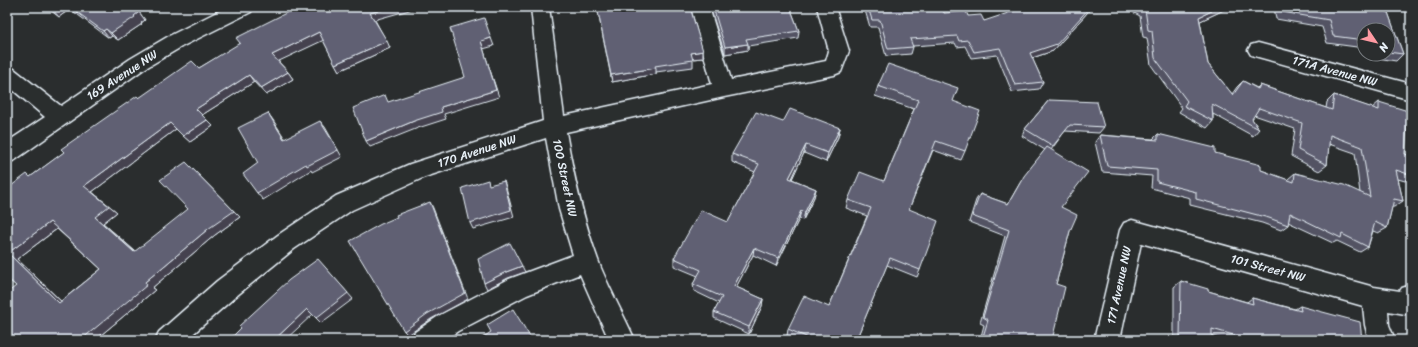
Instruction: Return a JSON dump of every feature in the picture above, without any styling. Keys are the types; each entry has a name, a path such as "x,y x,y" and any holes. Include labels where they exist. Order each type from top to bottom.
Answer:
{"street":[{"name":"169 Avenue NW","path":"7,154 137,64 176,41 244,7"},
{"name":"100 Street NW","path":"540,7 555,126 566,191 587,261 602,299 622,340"},
{"path":"700,7 724,89"},
{"name":"170 Avenue NW","path":"168,340 226,289 286,242 344,203 418,170 555,126 724,89 834,67 839,51 826,7"},
{"name":"171A Avenue NW","path":"1258,50 1411,92"},
{"path":"7,74 60,117"},
{"name":"101 Street NW","path":"1132,230 1374,298 1408,300"},
{"name":"171 Avenue NW","path":"1107,340 1132,230"},
{"path":"424,340 448,323 518,287 587,261"},
{"path":"1374,298 1377,325 1382,340"}],"building":[{"path":"70,7 131,7 139,12 134,16 135,17 111,33 106,29 103,31"},
{"path":"298,7 306,7 308,10 315,7 392,7 370,13 387,41 335,64 319,32 272,55 288,72 261,88 249,75 196,109 207,120 183,136 170,123 84,186 109,206 95,217 134,252 188,209 160,180 186,162 234,211 208,229 145,282 147,285 81,340 7,340 7,293 16,286 7,278 7,189 27,174 30,177 64,152 61,149 137,96 139,98 192,61 199,68 240,43 236,38","holes":["50,222 101,269 59,303 8,253"]},
{"path":"597,7 690,7 703,51 691,53 693,60 655,66 656,68 611,75"},
{"path":"713,7 790,7 799,31 746,39 748,44 725,47"},
{"path":"868,7 942,7 944,13 966,11 968,16 981,15 984,21 1017,10 1020,7 1090,7 1057,44 1030,53 1043,82 1015,85 1000,48 974,52 968,40 959,41 957,36 910,39 913,47 888,49 880,20 872,20"},
{"path":"1141,7 1220,7 1199,17 1208,64 1233,95 1243,81 1258,89 1260,85 1332,110 1334,95 1379,110 1379,102 1408,111 1405,154 1411,156 1411,175 1396,170 1403,201 1394,199 1387,228 1375,222 1368,247 1342,234 1341,238 1290,213 1288,225 1269,218 1196,199 1196,192 1157,182 1157,170 1107,166 1100,135 1158,140 1158,134 1215,148 1215,153 1261,165 1261,170 1294,182 1295,173 1344,185 1370,197 1362,147 1330,135 1327,165 1298,150 1302,123 1259,108 1252,119 1259,129 1212,104 1213,121 1184,106 1187,101 1155,58 1152,31 1148,30 1145,9"},
{"path":"1281,7 1386,7 1391,22 1356,22 1356,39 1333,36 1329,20 1282,12"},
{"path":"484,18 491,38 481,41 496,90 441,107 442,112 414,121 366,141 353,108 385,95 388,102 465,77 450,28"},
{"path":"1396,35 1403,54 1396,53"},
{"path":"888,64 958,88 953,101 980,111 965,151 936,141 909,209 938,221 920,270 890,258 856,340 813,340 788,329 804,296 829,307 871,208 848,200 860,172 884,181 918,100 878,86"},
{"path":"1049,100 1097,102 1104,127 1070,125 1053,146 1025,129"},
{"path":"790,109 840,128 828,153 806,145 789,178 816,189 805,212 801,211 778,258 754,248 734,286 763,299 749,327 714,312 722,297 693,284 701,270 674,258 701,210 728,222 759,164 732,154 756,112 783,122"},
{"path":"268,113 284,139 320,121 338,150 307,166 306,164 257,193 243,174 258,163 238,128"},
{"path":"1047,147 1088,172 1061,207 1077,215 1070,231 1056,284 1065,287 1052,340 982,340 988,320 983,317 1009,230 972,216 980,194 1008,204 1024,176"},
{"path":"488,180 489,185 504,181 511,210 470,223 462,188"},
{"path":"430,202 465,293 427,314 404,331 350,241 397,217 396,215"},
{"path":"510,243 522,266 484,283 478,259"},
{"path":"318,259 348,293 316,318 307,309 274,340 229,340 241,328 239,326 289,280"},
{"path":"1181,281 1208,289 1208,291 1253,304 1252,298 1301,311 1300,306 1360,322 1362,340 1251,340 1212,329 1212,340 1174,340 1174,336 1180,338"},
{"path":"513,309 532,340 479,340 491,332 487,325"}]}
